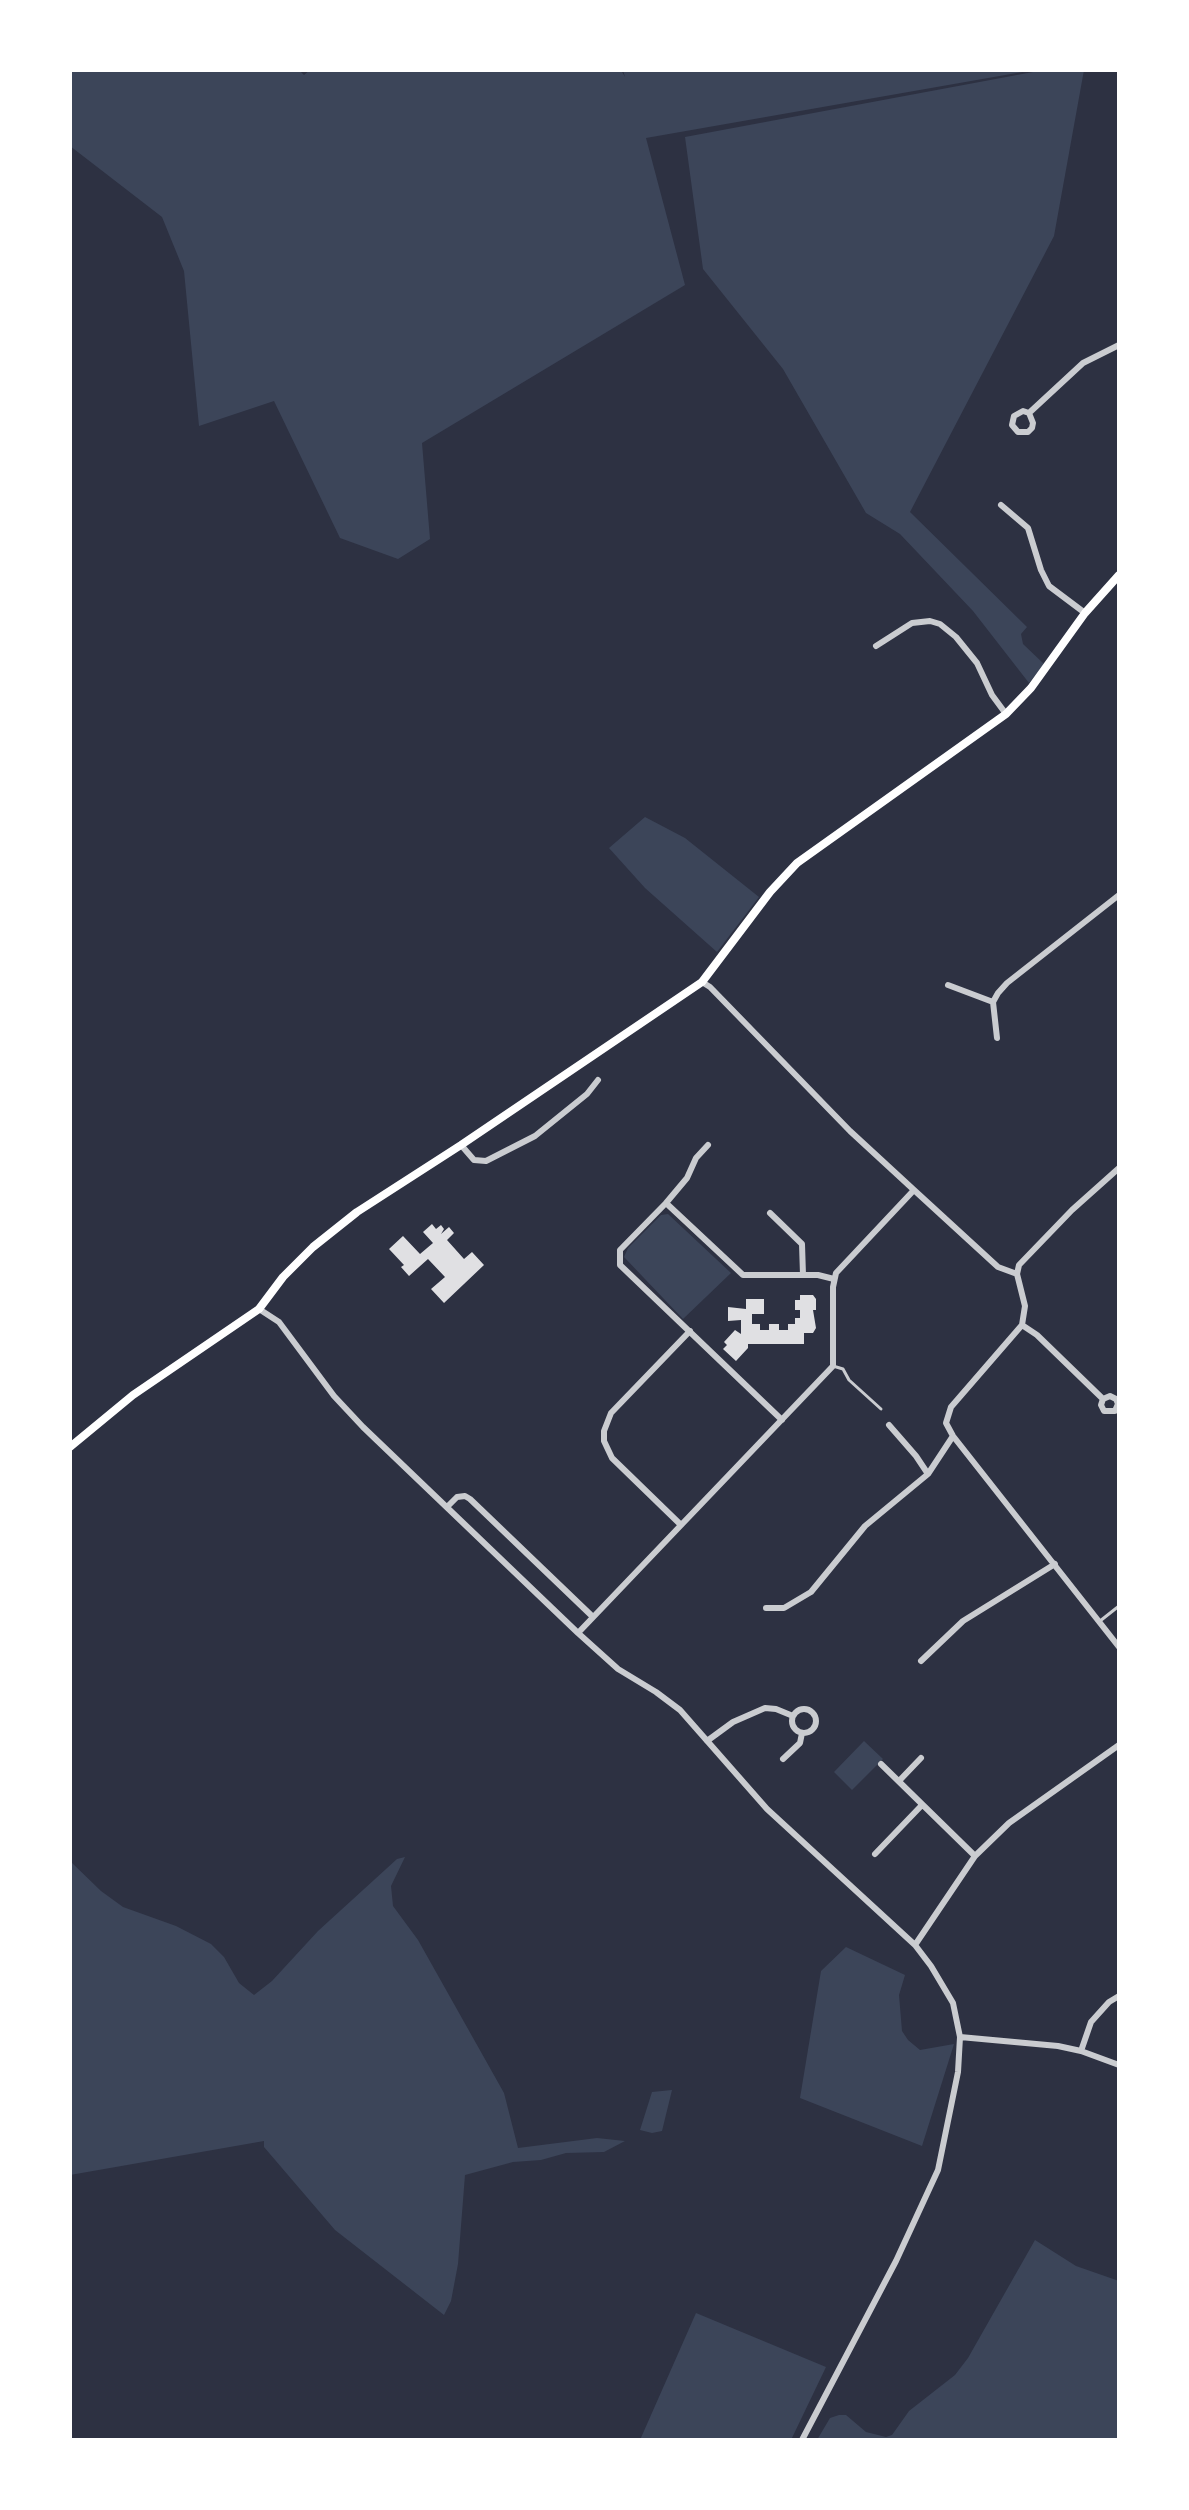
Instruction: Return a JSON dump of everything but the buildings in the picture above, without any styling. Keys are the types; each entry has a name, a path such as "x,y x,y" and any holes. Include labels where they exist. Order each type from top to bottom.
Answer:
{"main road":[{"path":"70,1447 133,1395 259,1309 283,1277 313,1247 357,1212 702,982 770,892 797,863 1006,714 1031,688 1085,613 1119,575"}],"street":[{"path":"1029,413 1083,363 1119,345"},
{"path":"1001,505 1028,528 1049,586 1085,613"},
{"path":"876,646 912,623 930,621 940,624 956,637 977,663 992,695 1006,714"},
{"path":"997,1038 993,1002 1007,983 1119,895"},
{"path":"702,982 850,1131 998,1267 1017,1274"},
{"path":"948,985 993,1002"},
{"path":"461,1145 474,1160 486,1161 535,1136 587,1094 598,1080"},
{"path":"708,1145 696,1158 687,1178 620,1250 618,1260 782,1420"},
{"path":"1119,1168 1019,1265 1017,1274 1025,1306 1022,1325 951,1407 946,1423 953,1436 1119,1647"},
{"path":"578,1633 833,1366 834,1279 840,1267 914,1190"},
{"path":"666,1203 743,1275 803,1275 834,1279"},
{"path":"770,1213 802,1244 803,1275"},
{"path":"259,1309 279,1322 334,1396 363,1427 618,1669 668,1700 767,1809 915,1945 953,2003 960,2037 957,2083 938,2170 896,2261 802,2440"},
{"path":"1022,1325 1037,1335 1103,1399"},
{"path":"681,1525 612,1458 604,1441 604,1431 611,1413 690,1331"},
{"path":"889,1425 928,1474"},
{"path":"766,1608 784,1608 811,1592 865,1526 928,1474 953,1436"},
{"path":"447,1507 457,1497 470,1499 593,1617"},
{"path":"921,1661 963,1621 1055,1564"},
{"path":"707,1741 733,1722 765,1708 793,1716"},
{"path":"804,1708 814,1713 817,1721 814,1729 802,1733 795,1729 793,1716 797,1710 804,1708"},
{"path":"783,1759 800,1743 802,1733"},
{"path":"915,1945 975,1856 1009,1823 1119,1745"},
{"path":"899,1781 921,1758"},
{"path":"881,1764 975,1856"},
{"path":"875,1854 922,1805"},
{"path":"1081,2051 1091,2022 1100,2010 1119,1996"},
{"path":"960,2037 1058,2046 1119,2065"}],"lane":[{"path":"833,1366 843,1369 849,1380 881,1409"},
{"path":"1099,1621 1119,1606"}],"shaded area":[{"path":"70,70 299,70 304,75 310,70 621,70 625,77 623,70 1028,71 646,138 685,285 422,443 430,539 398,559 340,538 274,401 199,426 184,271 162,217 70,146"},
{"path":"1033,70 1084,70 1054,236 910,512 1027,627 1021,634 1023,644 1044,664 1029,683 973,611 900,534 866,513 783,369 703,269 685,137"},
{"path":"645,817 685,838 759,897 717,952 645,888 609,848"},
{"path":"668,1214 731,1273 683,1319 624,1257 628,1248 661,1215"},
{"path":"864,1741 883,1759 852,1790 834,1772"},
{"path":"405,1857 391,1886 393,1906 418,1940 504,2093 518,2148 597,2138 625,2141 604,2152 566,2153 541,2160 513,2162 465,2175 458,2264 451,2301 444,2315 335,2230 264,2147 264,2141 70,2175 70,1861 123,1907 176,1926 211,1944 224,1957 239,1983 254,1995 272,1981 318,1931 397,1859"},
{"path":"846,1947 905,1975 899,1995 902,2031 908,2040 920,2050 954,2044 922,2146 800,2098 821,1971"},
{"path":"672,2090 662,2131 652,2133 640,2130 652,2092"},
{"path":"1035,2240 1076,2266 1119,2281 1119,2440 817,2440 830,2418 839,2415 846,2415 866,2432 886,2437 892,2435 909,2411 955,2375 968,2358"},
{"path":"696,2313 826,2367 791,2440 640,2440"}]}
